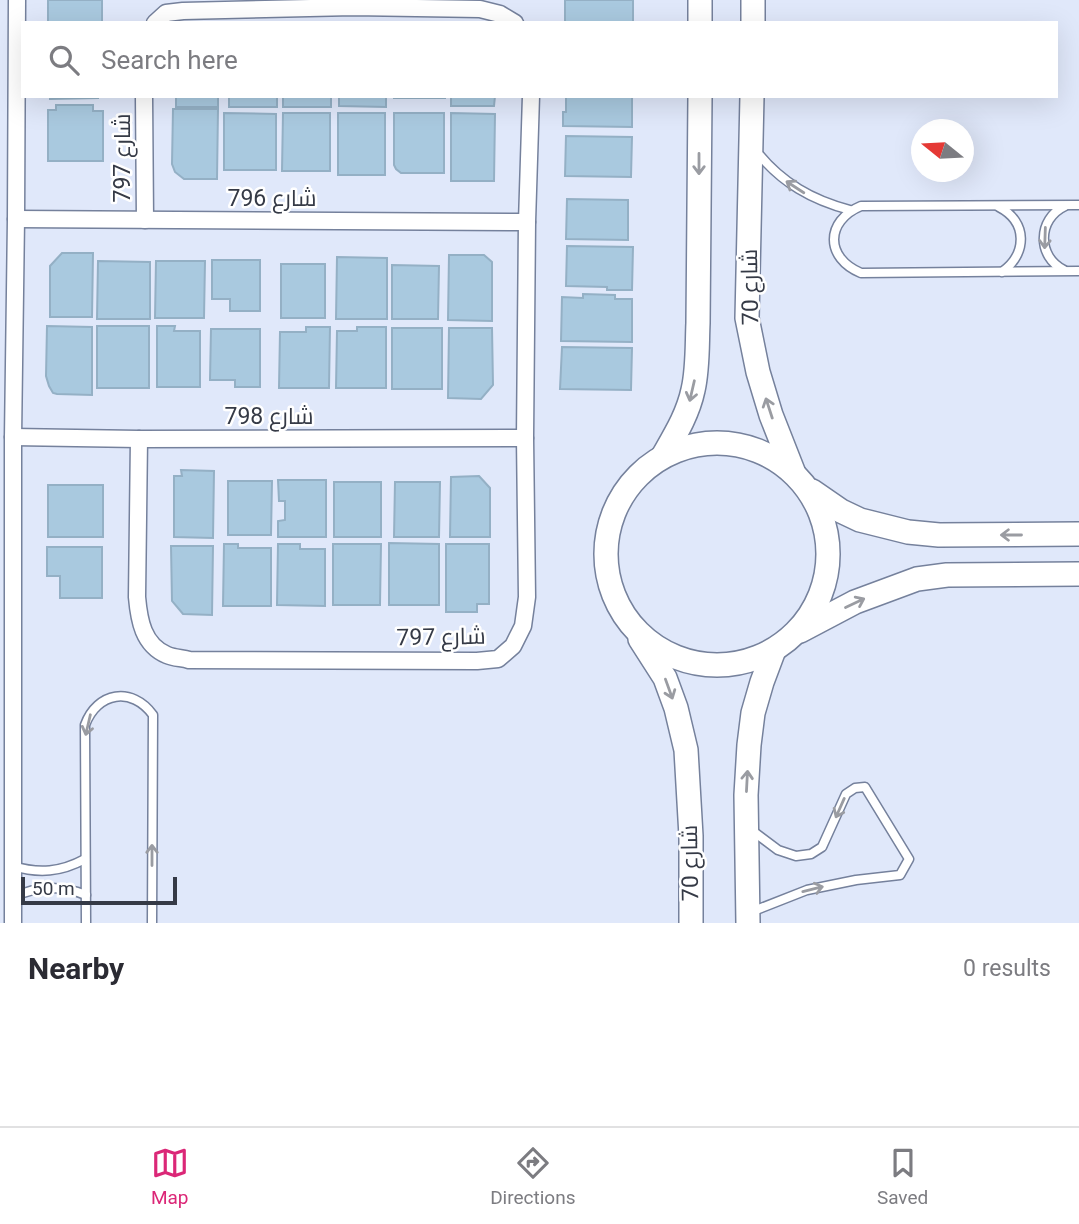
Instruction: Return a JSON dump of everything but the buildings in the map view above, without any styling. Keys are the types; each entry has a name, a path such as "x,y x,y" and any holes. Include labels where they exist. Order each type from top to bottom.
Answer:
{"main road":[{"path":"700,21 701,0"},
{"path":"753,0 753,21"},
{"path":"663,456 683,420 693,389 696,360 700,98"},
{"name":"شارع 70","path":"751,98 747,318 758,372 771,415 800,479"},
{"path":"1079,534 939,535 908,532 860,520 841,511 771,455 744,444 716,441 688,445 663,456 642,471 625,490 614,512 607,537 606,562 611,587 621,610 636,630 655,647 677,658 702,664 727,665 752,660 855,603 918,579 947,575 1079,574"},
{"path":"794,635 814,609 826,579 829,547 822,515 800,479"},
{"name":"شارع 70","path":"621,610 665,678 676,708 686,750 691,836 691,923"},
{"path":"749,918 748,758 753,713 774,650"}],"street":[{"path":"0,0 15,0 16,219 6,784 13,866 13,923"},
{"path":"157,21 166,13 183,11 353,4 481,9 500,14 511,21"},
{"name":"شارع 797","path":"144,98 145,220"},
{"name":"شارع 797","path":"139,439 139,619 149,641 166,654 189,660 477,661 498,659 513,646 523,626 527,597 525,438 531,98"},
{"name":"شارع 796","path":"16,219 527,222"},
{"name":"شارع 798","path":"13,437 525,438"}],"lane":[{"path":"751,145 766,164 784,180 816,199 850,210"},
{"path":"996,205 1016,220 1021,236 1015,260 1002,272"},
{"path":"1067,205 1052,215 1044,231 1043,241 1044,249 1053,262 1067,271"},
{"path":"1079,205 861,206 850,210 842,218 836,228 834,240 842,261 850,269 861,273 1079,271"},
{"path":"86,923 85,725 94,708 101,702 120,696 139,701 153,715 152,923"},
{"path":"747,827 778,850 796,856 811,854 822,847 846,794 855,788 865,787 909,859 900,875 807,890 749,918"},
{"path":"13,866 49,871 62,869 85,859"},
{"path":"13,897 37,888 51,887 74,890 86,895"}]}
